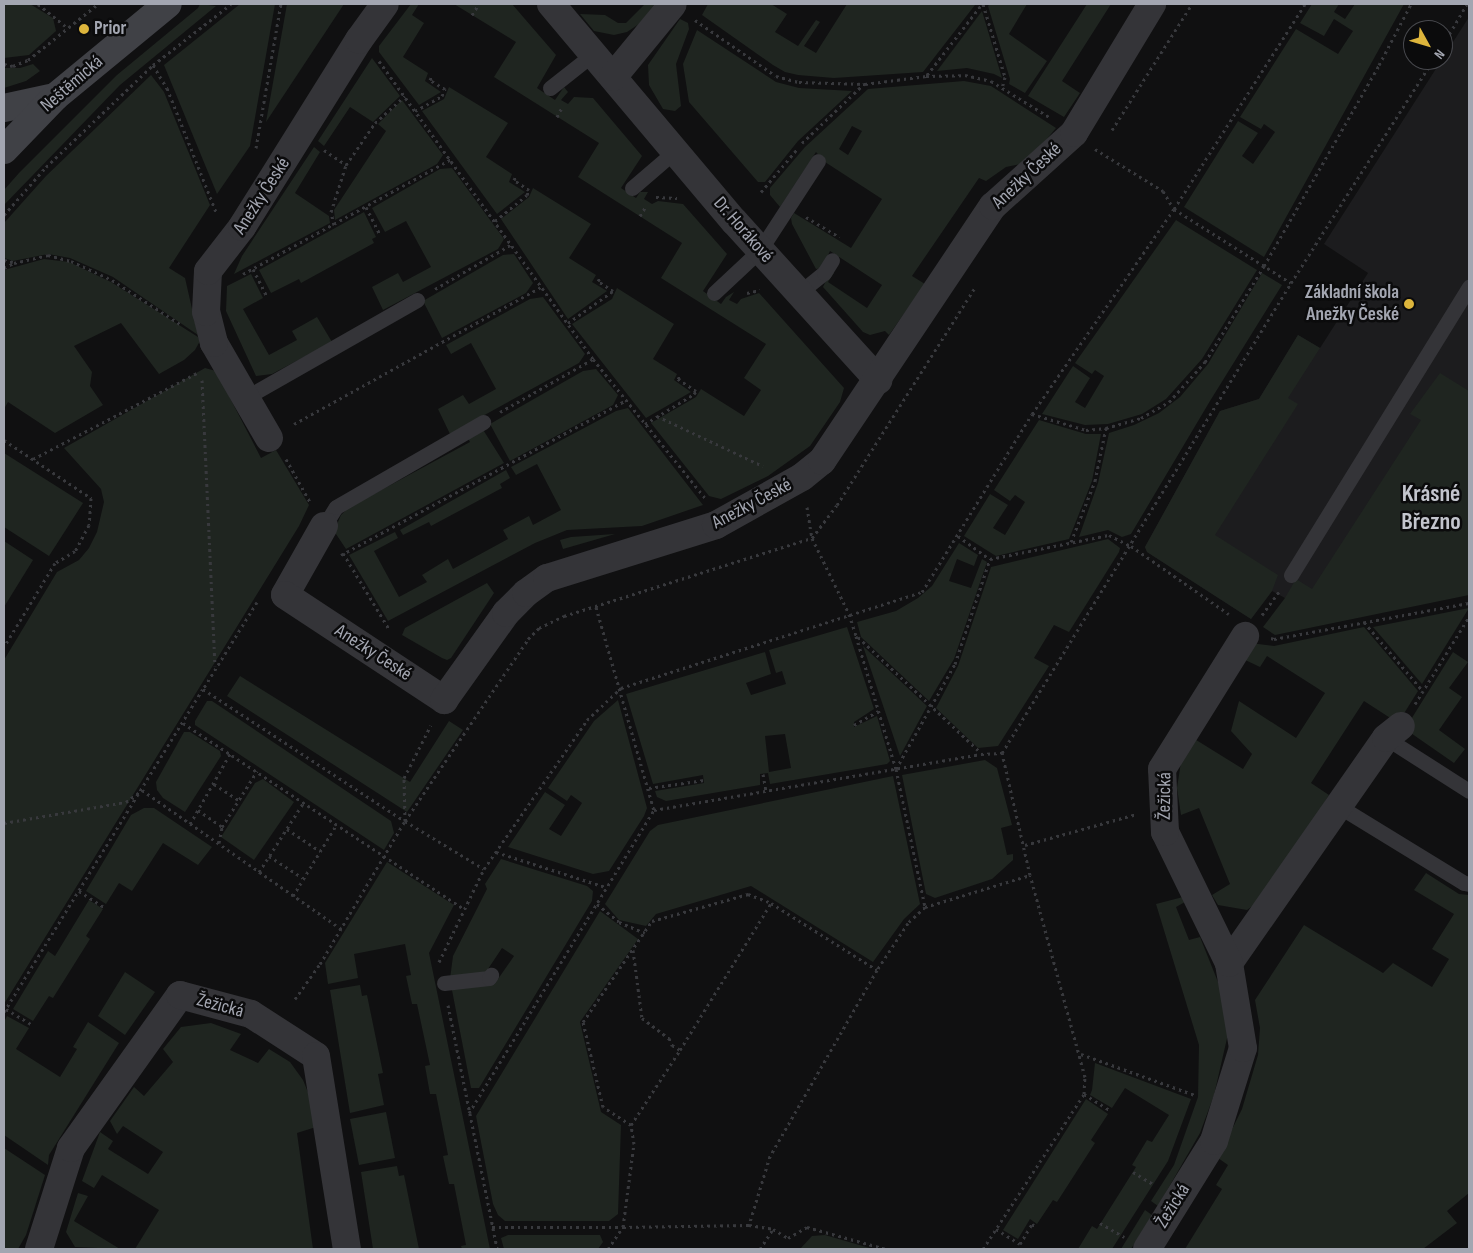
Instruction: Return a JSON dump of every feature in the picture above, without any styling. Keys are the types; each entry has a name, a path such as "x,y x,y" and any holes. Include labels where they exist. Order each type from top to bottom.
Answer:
{"street":[{"name":"Neštěmická","path":"4,150 54,97 168,4"},
{"name":"Anežky České","path":"277,447 245,398 214,343 206,312 208,272 230,245 359,40 385,4"},
{"name":"Dr. Horákové","path":"551,4 760,250 878,380"},
{"name":"Anežky České","path":"324,526 285,595 444,700 506,613 526,593 547,578 716,525 802,477 822,461 993,206 1074,133 1152,4"},
{"path":"613,77 681,10"},
{"path":"4,108 54,97"},
{"name":"Žežická","path":"1136,1243 1214,1141 1243,1048 1229,963 1165,832 1162,769 1248,633"},
{"path":"1229,963 1394,732"},
{"name":"Žežická","path":"42,1248 71,1148 180,995 251,1014 316,1056 348,1249"}],"lane":[{"path":"550,88 593,54"},
{"path":"632,188 675,151"},
{"path":"714,293 760,250 818,161"},
{"path":"799,293 824,273 832,260"},
{"path":"1291,575 1469,287"},
{"path":"245,398 417,300"},
{"name":"Anežky České","path":"324,526 336,507 483,422"},
{"path":"1394,732 1469,791"},
{"path":"1340,807 1464,883 1469,884"},
{"path":"444,983 489,978 491,975"}],"path":[{"path":"38,4 68,28"},
{"path":"4,64 13,66 28,60 98,4"},
{"path":"4,215 46,167 153,65 231,4"},
{"path":"256,149 281,4"},
{"path":"472,15 479,4"},
{"path":"926,76 982,4"},
{"path":"982,4 1005,78 1002,88"},
{"path":"1108,136 1192,4"},
{"path":"1032,414 1086,430 1106,428 1141,418 1169,402 1204,362 1264,266 1379,65 1411,4"},
{"path":"1453,27 1467,4"},
{"path":"681,10 776,76 799,82 864,84 926,76 965,75 991,80 1074,133 1096,150 1163,191 1174,209 1291,283"},
{"path":"376,56 593,359 711,505"},
{"path":"153,65 167,88 230,245"},
{"path":"983,1249 1084,1094 1085,1077 1081,1054 1030,875 1002,753 1291,283 1427,70"},
{"path":"415,111 442,96 446,89 430,80 432,76"},
{"path":"761,192 804,141 864,84"},
{"path":"334,225 331,212 346,165 375,123 405,96"},
{"path":"317,145 346,165"},
{"path":"207,292 253,269 451,160"},
{"path":"495,221 527,195 529,190 514,180 516,176"},
{"path":"640,216 648,202 656,197 681,198"},
{"path":"366,207 380,234"},
{"path":"803,215 842,240"},
{"path":"417,300 512,244"},
{"path":"4,268 14,263 48,255 71,260 112,280 199,337 214,343"},
{"path":"4,260 14,263"},
{"path":"253,269 266,296"},
{"path":"568,323 613,291 598,281 600,278"},
{"path":"390,631 277,447 541,287"},
{"path":"483,422 593,359"},
{"path":"33,459 201,371 215,666"},
{"path":"645,424 696,391 678,379 680,376"},
{"path":"336,558 626,400"},
{"path":"657,416 769,469"},
{"path":"1071,542 1096,481 1106,428"},
{"path":"4,440 91,498 89,525 74,551 55,563 4,648"},
{"path":"802,477 812,538 849,614 896,770 925,907"},
{"path":"958,536 990,559 1109,535 1131,546 1248,633 1274,639 1469,603"},
{"path":"896,770 955,664 990,559"},
{"path":"1248,633 1291,575"},
{"path":"497,1249 468,1113 654,810 596,607"},
{"path":"1394,732 1423,691 1469,617"},
{"path":"1364,622 1423,691"},
{"path":"856,636 981,754"},
{"path":"31,1024 5,1011 203,689"},
{"path":"295,999 320,964 386,856 405,821 404,778 444,700"},
{"path":"854,726 878,711"},
{"path":"183,723 465,909"},
{"path":"654,810 981,754 1002,753"},
{"path":"190,824 230,754"},
{"path":"219,844 222,826 240,801 257,771"},
{"path":"763,774 766,791"},
{"path":"649,788 704,780"},
{"path":"214,784 240,801"},
{"path":"4,823 126,802 142,790"},
{"path":"142,790 341,929"},
{"path":"259,872 304,802"},
{"path":"1024,845 1127,816 1164,809"},
{"path":"198,810 222,826"},
{"path":"293,896 337,824"},
{"path":"287,829 320,851"},
{"path":"496,852 606,886"},
{"path":"270,856 303,878"},
{"path":"749,1225 770,1156 877,970 908,923 925,907 1030,875"},
{"path":"79,891 104,906"},
{"path":"631,1125 602,1107 583,1022 652,921 748,894 770,903 877,970"},
{"path":"608,1249 623,1227 634,1144 631,1125 680,1050 770,903"},
{"path":"597,904 619,922 645,933"},
{"path":"633,950 642,1018 669,1038 672,1045 680,1050"},
{"path":"1081,1054 1195,1095"},
{"path":"1084,1094 1110,1110"},
{"path":"1133,1172 1156,1186"},
{"path":"1100,1223 1136,1243"},
{"path":"996,1229 1020,1244 1032,1224 1036,1227"},
{"path":"492,1227 749,1225 773,1229 788,1238 807,1227 886,1249"},
{"path":"760,1249 773,1229"}],"shaded area":[{"path":"4,4 30,4 53,18 56,31 29,55 4,58"},
{"path":"200,4 216,6 120,85 4,205 4,190 19,173 117,75 198,8"},
{"path":"240,4 275,4 250,146 217,194 164,65"},
{"path":"287,4 344,4 266,122"},
{"path":"411,4 419,4 412,15 424,23 403,57 428,73 425,81 441,92 419,105 379,52 379,46"},
{"path":"454,4 512,4 556,55 537,88 555,100 564,87 568,92 561,100 568,104 574,97 593,98 642,156 621,188 636,198 640,192 648,192 644,199 652,204 658,201 683,204 727,254 703,291 721,304 726,297 734,292 729,300 737,304 741,299 759,293 844,388 840,402 810,446 768,476 721,499 709,496 651,423 696,397 701,389 744,416 761,390 744,378 766,344 661,278 682,243 578,177 599,143 494,77 516,42"},
{"path":"645,4 655,4 639,24 627,32 614,35 594,31 580,14 605,15 618,23 626,23"},
{"path":"708,4 771,4 787,14 775,32 798,46 816,20 820,22 804,46 816,53 847,4 975,5 923,72 834,78 798,75 785,72 773,65 702,15"},
{"path":"990,4 1027,4 1009,34 1047,61 1025,93 1009,84 1010,79 988,6"},
{"path":"1087,4 1111,4 1062,81 1080,93 1064,117 1028,96"},
{"path":"1312,4 1339,4 1334,12 1345,19 1355,4 1404,4 1264,257 1184,207 1238,121 1258,133 1242,156 1253,164 1275,132 1264,124 1261,129 1240,117 1296,29 1338,54 1353,31 1334,19 1324,36 1300,23"},
{"path":"982,11 1002,78 994,74 967,68 937,71"},
{"name":"Základní škola Anežky České","path":"1469,17 1469,589 1285,598 1272,591 1251,619 1147,552 1145,547 1220,411 1259,399 1298,335 1320,348 1368,273 1324,244 1435,70 1453,70 1453,42"},
{"path":"680,19 688,23 689,29 676,64 681,106 675,111 663,109 649,85 648,65"},
{"path":"697,30 776,82 799,88 852,91 798,141 765,182 758,182 689,102 683,64"},
{"path":"372,58 400,96 373,122 350,107 324,146 318,141"},
{"path":"33,64 40,71 26,81 4,88 4,68 20,68"},
{"path":"151,75 164,92 210,205 169,268 185,278 198,335 113,277 70,258 48,254 13,261 4,258 4,223 46,176"},
{"path":"964,81 991,86 1056,128 1037,151 1021,164 1006,167 986,181 979,178 912,276 925,284 889,335 885,331 870,335 863,332 823,287 831,270 834,273 828,282 867,308 882,285 830,251 822,268 816,269 792,224 791,218 794,213 851,248 882,199 825,162 816,152 780,207 770,195 770,188 805,147 868,89","holes":["852,126 862,131 848,155 839,149"]},
{"path":"449,87 508,123 486,157 512,174 509,182 525,192 497,214 422,111 444,99"},
{"path":"402,100 443,155 437,164 335,220 334,210 386,131 378,124"},
{"path":"314,147 320,152 295,193 329,216 330,223 234,274 242,256"},
{"path":"452,168 504,239 498,249 383,310 372,287 398,273 403,282 431,267 406,221 385,232 372,208 440,169"},
{"path":"533,188 591,224 569,258 596,275 592,282 607,291 568,319 501,219 529,197"},
{"path":"364,212 376,237 372,239 374,243 301,283 299,279 271,293 259,270"},
{"path":"1176,220 1257,270 1202,359 1166,399 1142,414 1108,424 1085,425 1042,414 1073,366 1090,378 1075,402 1085,408 1104,376 1095,370 1092,374 1075,363"},
{"path":"514,254 533,283 526,293 442,338 423,301 503,255"},
{"path":"44,259 69,262 111,282 198,337 200,341 195,350 184,360 159,374 121,323 74,346 92,372 90,386 103,405 55,433 8,402 4,409 4,270"},
{"path":"1262,273 1282,285 1131,534 1122,537 1108,530 1079,537 1098,483 1109,433 1134,425 1159,413 1180,397 1208,364"},
{"path":"251,274 263,298 243,309 269,355 297,340 292,331 317,317 332,342 272,374 256,376 226,311 227,286"},
{"path":"617,288 674,324 653,359 677,374 674,380 691,392 646,418 572,324 612,299"},
{"path":"543,297 585,354 579,363 450,434 438,409 463,395 469,404 496,389 471,343 451,354 446,345 530,299"},
{"path":"1298,335 1320,348 1288,398 1298,404 1215,535 1278,575 1272,591 1251,619 1147,552 1145,547 1220,411 1259,399"},
{"path":"205,368 216,371 261,458 276,450 309,505 299,526 4,1004 4,660 57,572 79,560 89,548 97,532 104,502 101,489 64,448"},
{"path":"596,369 618,395 613,405 510,461 490,424 583,371"},
{"path":"1440,373 1469,391 1469,595 1275,635 1263,627 1285,598 1296,579 1312,589 1421,420 1410,414"},
{"path":"628,408 703,505 642,526 567,530 535,543 388,621 349,555 395,532 398,538 374,551 399,597 427,582 422,575 448,559 453,569 508,539 503,530 529,516 533,525 561,510 537,464 516,475 511,467 616,411"},
{"path":"1039,420 1086,434 1101,434 1092,481 1069,539 996,556 964,536 990,494 1008,505 993,528 1005,535 1025,502 1015,495 1010,501 994,490"},
{"path":"482,428 504,463 346,549 334,531 341,515 348,508 470,442 467,436"},
{"path":"4,453 83,503 49,556 4,527"},
{"path":"506,470 510,478 500,484 502,488 431,526 429,522 403,535 400,530"},
{"path":"615,534 563,549 560,540 571,537"},
{"path":"1108,539 1120,548 1119,552 1069,632 1054,625 1034,658 1049,666 998,746 978,748 936,708 958,666 991,567"},
{"path":"4,541 33,560 4,607"},
{"path":"959,543 978,555 974,566 957,559 949,581 971,588 982,559 987,562 954,659 929,701 861,637 857,622 896,611 918,598 932,586"},
{"path":"487,583 494,593 451,658 447,660 442,658 402,635 405,628"},
{"path":"1469,608 1422,684 1373,627"},
{"path":"847,627 874,709 854,722 854,727 877,716 890,761 887,764 770,784 768,773 760,774 760,785 666,801 657,797 655,791 704,783 703,775 653,784 626,694 765,652 771,674 746,683 751,695 786,684 782,671 776,673 769,650","holes":["785,734 791,768 769,772 765,736"]},
{"path":"1364,627 1418,691 1398,723 1364,701 1311,783 1329,795 1266,896 1247,910 1218,905 1212,895 1230,884 1199,808 1181,815 1177,788 1181,762 1193,738 1243,769 1252,754 1231,731 1239,701 1296,738 1325,693 1267,656 1260,667 1241,658 1250,643 1274,646"},
{"path":"863,646 927,706 900,756"},
{"path":"1453,652 1468,662 1449,688 1462,697 1439,730 1465,749 1454,763 1405,729"},
{"path":"240,676 410,782 449,721 463,730 407,812 227,696"},
{"path":"618,700 647,808 644,816 609,871 593,874 508,847 545,792 565,805 549,829 561,836 582,803 571,795 567,801 548,788 594,721"},
{"path":"207,701 212,701 391,821 394,833 384,850 195,725 195,721"},
{"path":"184,732 190,732 220,751 221,756 185,812 163,798 157,790 156,782"},
{"path":"985,760 997,768 1012,825 1001,828 1007,855 1013,854 1013,860 992,879 935,898 926,894 902,775"},
{"path":"893,776 920,904 904,919 873,962 751,886 656,914 646,926 619,920 605,904 650,831 658,825"},
{"path":"263,779 294,802 254,860 221,837 255,783"},
{"path":"144,808 154,808 212,847 198,865 163,843 132,891 119,883 106,904 86,891 131,815"},
{"path":"501,859 587,886 593,891 592,901 479,1088 471,1088 451,985 498,979 514,956 502,948 486,972 450,979 453,956 487,889 485,884"},
{"path":"387,862 454,905 429,953 490,1249 462,1249 461,1246 466,1245 454,1184 449,1184 443,1156 448,1155 436,1094 430,1094 425,1066 430,1065 417,1004 412,1004 406,976 411,975 405,944 354,954 358,978 328,984 325,963"},
{"path":"1426,873 1459,894 1469,895 1469,1193 1447,1211 1457,1223 1423,1249 1185,1249 1222,1189 1216,1185 1228,1165 1218,1158 1242,1109 1258,1055 1260,1028 1255,1000 1304,925 1383,973 1393,963 1432,987 1449,959 1432,949 1454,914 1414,890"},
{"path":"1183,897 1185,902 1176,907 1189,940 1200,937 1226,1002 1228,1034 1214,1095 1200,1133 1158,1206 1151,1201 1174,1165 1198,1097 1199,1045 1156,904"},
{"path":"89,900 103,909 86,936 90,939 53,998 49,996 33,1021 13,1009 48,951 55,956"},
{"path":"600,911 638,939 580,1022 601,1112 621,1125 618,1214 609,1221 505,1221 498,1215 493,1204 476,1116"},
{"path":"125,972 155,992 125,1035 98,1016"},
{"path":"360,985 362,996 367,995 383,1073 378,1074 384,1105 350,1113 330,990"},
{"path":"7,1016 29,1028 16,1049 60,1077 77,1049 73,1047 88,1022 119,1043 49,1155 48,1165 4,1135 4,1022"},
{"path":"211,1023 241,1034 230,1050 258,1063 269,1049 290,1062 303,1080 312,1102 316,1127 297,1133 313,1249 135,1249 159,1210 102,1175 94,1188 82,1181 100,1132 113,1141 108,1149 148,1174 163,1152 123,1126 117,1134 110,1121 134,1087 144,1096 173,1062 163,1049 181,1027"},
{"path":"1095,1063 1191,1099 1168,1161 1112,1249 1078,1249 1092,1226 1097,1229 1136,1167 1132,1165 1147,1140 1152,1142 1169,1115 1125,1088 1112,1108 1090,1095"},
{"path":"1086,1099 1108,1114 1091,1140 1095,1143 1057,1202 1053,1200 1037,1224 1030,1219 1018,1239 1003,1230"},
{"path":"386,1112 395,1158 359,1165 350,1119"},
{"path":"4,1148 45,1175 26,1235 18,1249 4,1249"},
{"path":"397,1166 399,1176 404,1175 419,1249 373,1249 361,1172"},
{"path":"78,1193 88,1196 74,1221 120,1249 75,1247 66,1232"},
{"path":"1145,1210 1152,1215 1131,1249 1121,1249"},
{"path":"508,1235 600,1235 603,1242 598,1249 504,1249 501,1238"},
{"path":"825,1235 873,1249 800,1249 812,1236"}],"place":[{"name":"Prior","path":"84,29"},
{"name":"Základní škola Anežky České","path":"1409,304"}],"district":[{"name":"Krásné Březno","path":"1431,508"}]}
